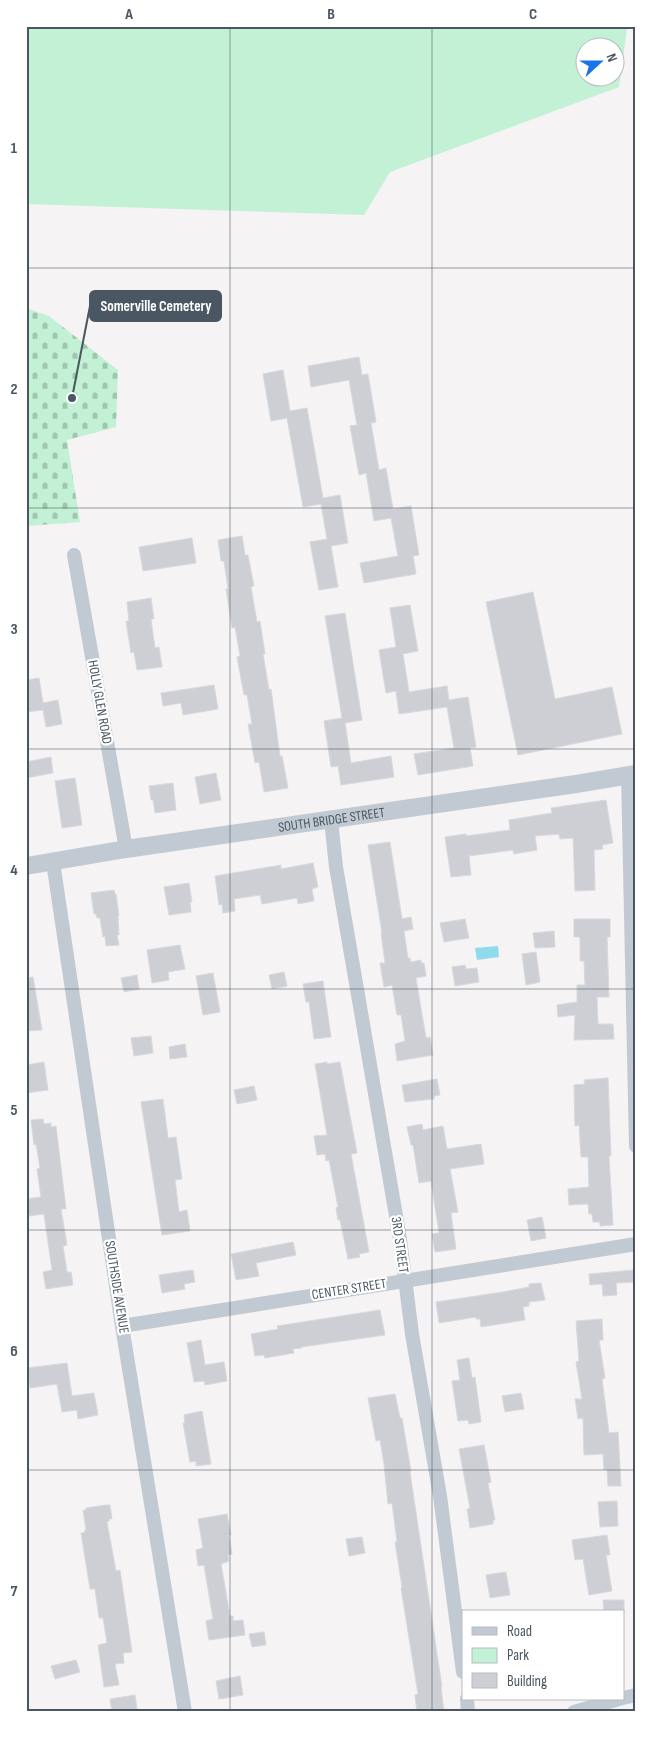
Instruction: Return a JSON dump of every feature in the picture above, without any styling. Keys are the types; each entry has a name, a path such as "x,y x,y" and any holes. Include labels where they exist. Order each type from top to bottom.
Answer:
{"street":[{"name":"HOLLY GLEN ROAD","path":"74,555 126,849"},
{"name":"SOUTH BRIDGE STREET","path":"26,866 126,849 576,784 632,774"},
{"path":"632,774 636,1146"},
{"name":"3RD STREET","path":"331,820 336,867 398,1229 412,1334 440,1496 462,1664"},
{"name":"SOUTHSIDE AVENUE","path":"52,862 122,1326 185,1712"},
{"name":"CENTER STREET","path":"122,1326 636,1244"},
{"path":"574,1712 616,1700"}],"green space":[{"path":"26,26 625,26 627,29 624,51 624,38 574,38 574,88 616,88 390,172 364,215 26,204"},
{"path":"26,308 49,316 118,370 116,427 67,440 80,522 26,526"}],"water":[{"path":"498,946 499,957 477,960 475,948"}],"building":[{"path":"359,357 362,375 368,374 376,422 371,423 379,470 386,468 393,509 411,506 419,555 413,556 416,574 364,583 360,563 398,556 391,518 374,521 366,473 359,475 350,426 357,425 349,380 311,387 308,366"},
{"path":"283,370 290,411 307,408 323,498 340,495 348,543 331,546 338,587 319,590 310,542 327,539 321,504 303,507 287,418 271,421 263,374"},
{"path":"242,536 245,555 248,555 254,586 251,587 257,622 260,621 265,654 263,654 269,690 271,689 280,756 282,756 288,788 264,792 259,762 255,763 248,724 252,724 247,695 244,695 237,657 240,656 235,627 232,628 224,561 221,561 218,540"},
{"path":"192,538 196,563 143,571 139,547"},
{"path":"533,592 555,699 612,687 622,734 518,755 486,602"},
{"path":"151,598 154,619 151,619 155,648 159,647 162,667 137,670 134,652 131,653 126,621 129,621 127,602"},
{"path":"410,605 418,651 403,654 409,692 447,686 449,700 468,697 476,747 470,748 473,766 418,775 414,754 454,748 447,707 399,714 396,691 386,693 379,650 396,647 390,608"},
{"path":"345,613 362,720 345,723 351,763 391,756 394,777 341,785 338,766 331,767 324,721 342,718 325,616"},
{"path":"39,678 43,703 58,700 62,724 46,727 43,710 26,712 26,680"},
{"path":"214,685 218,709 183,715 181,703 163,706 161,693"},
{"path":"51,757 53,773 26,778 26,762"},
{"path":"216,773 221,800 200,804 195,777"},
{"path":"75,778 82,825 62,828 55,781"},
{"path":"173,783 176,810 155,813 149,786"},
{"path":"606,800 613,843 602,845 603,849 594,850 595,890 575,891 573,838 560,839 559,834 535,836 537,850 514,854 513,850 469,856 471,875 451,877 445,837 510,830 509,820 552,813 551,808"},
{"path":"390,842 402,919 411,917 413,929 404,931 408,958 410,958 411,962 421,960 421,963 424,963 426,976 416,978 426,1038 430,1037 433,1055 397,1061 395,1044 405,1041 401,1015 397,1015 392,985 384,987 380,963 385,963 382,933 368,845"},
{"path":"313,863 318,887 312,889 314,901 298,904 297,898 262,904 260,895 234,899 235,911 223,913 222,904 219,905 215,876 281,865 281,869"},
{"path":"189,883 192,902 190,902 191,912 169,915 164,887"},
{"path":"114,890 119,916 119,935 117,935 119,945 106,946 100,918 97,918 96,914 94,914 91,893"},
{"path":"465,919 469,938 444,942 440,923"},
{"path":"574,919 610,919 610,937 607,937 609,997 597,997 598,1024 613,1024 614,1039 574,1040 575,1015 558,1017 557,1005 577,1002 577,985 585,985 584,961 580,961 580,937 574,937"},
{"path":"554,931 555,947 535,948 533,933"},
{"path":"180,945 185,969 168,972 169,980 152,983 147,950"},
{"path":"536,952 540,982 526,985 522,954"},
{"path":"465,965 466,969 477,968 479,982 455,986 452,967"},
{"path":"284,972 287,986 272,989 269,975"},
{"path":"213,973 220,1012 203,1015 196,976"},
{"path":"137,975 139,989 124,992 121,978"},
{"path":"33,977 42,1030 26,1031 26,978"},
{"path":"323,981 331,1037 314,1039 309,1002 306,1002 303,984"},
{"path":"151,1036 153,1053 134,1056 131,1038"},
{"path":"185,1044 187,1057 170,1059 169,1047"},
{"path":"44,1062 48,1090 26,1093 26,1065"},
{"path":"327,1062 327,1064 340,1062 357,1153 351,1154 369,1252 359,1254 360,1257 348,1259 340,1220 338,1220 336,1208 338,1207 329,1160 326,1161 325,1154 317,1155 314,1136 327,1135 315,1064"},
{"path":"608,1078 611,1156 609,1156 613,1225 600,1226 600,1222 593,1222 592,1214 589,1214 588,1204 569,1205 568,1189 589,1187 588,1157 581,1157 579,1125 575,1126 574,1085 585,1084 584,1080"},
{"path":"437,1079 440,1095 434,1096 434,1099 405,1102 402,1085"},
{"path":"254,1086 257,1100 237,1104 234,1090"},
{"path":"163,1099 168,1138 176,1137 182,1179 175,1180 179,1212 187,1210 190,1231 162,1235 141,1102"},
{"path":"43,1119 44,1124 51,1123 51,1127 56,1126 66,1209 61,1209 67,1245 63,1246 67,1272 71,1272 73,1285 46,1289 43,1272 52,1270 44,1214 29,1216 26,1202 26,1199 41,1197 37,1169 40,1168 36,1144 34,1145 31,1120"},
{"path":"422,1124 423,1130 443,1126 447,1149 481,1144 484,1164 450,1169 458,1212 451,1213 456,1249 435,1252 432,1234 439,1233 431,1181 419,1183 413,1145 411,1145 407,1127"},
{"path":"542,1217 546,1238 531,1241 527,1220"},
{"path":"293,1242 296,1255 256,1263 259,1276 236,1280 231,1254"},
{"path":"193,1270 195,1282 184,1284 185,1289 162,1293 159,1275"},
{"path":"634,1270 635,1282 616,1283 617,1295 603,1296 602,1284 590,1285 589,1274"},
{"path":"541,1283 545,1300 529,1302 529,1306 523,1307 525,1320 481,1327 480,1319 476,1319 476,1317 439,1323 436,1302 503,1292 529,1287 529,1284"},
{"path":"380,1310 385,1335 301,1347 293,1349 294,1353 265,1358 264,1355 255,1356 251,1334 278,1329 277,1326"},
{"path":"602,1319 603,1340 599,1340 605,1378 602,1379 609,1433 618,1432 621,1486 608,1486 607,1469 604,1470 603,1454 584,1455 583,1418 578,1419 575,1399 582,1399 576,1362 579,1361 576,1321"},
{"path":"201,1340 205,1365 224,1362 227,1381 205,1385 204,1381 194,1382 187,1343"},
{"path":"469,1358 472,1378 475,1377 481,1422 469,1424 468,1420 458,1421 452,1381 460,1380 457,1360"},
{"path":"67,1363 72,1396 94,1393 98,1415 78,1419 77,1410 62,1412 57,1384 30,1388 27,1368"},
{"path":"521,1393 524,1409 505,1412 502,1396"},
{"path":"395,1394 400,1418 402,1418 411,1471 444,1712 417,1712 415,1695 418,1694 401,1588 392,1503 388,1504 380,1440 376,1441 368,1398"},
{"path":"202,1411 211,1464 196,1466 196,1461 190,1462 183,1423 185,1423 184,1415"},
{"path":"484,1445 491,1482 488,1483 495,1520 493,1520 493,1524 470,1528 467,1509 470,1508 459,1449"},
{"path":"617,1501 618,1526 600,1527 598,1502"},
{"path":"110,1505 112,1519 109,1519 107,1522 116,1571 120,1570 132,1652 123,1653 124,1663 115,1664 119,1685 104,1687 98,1645 107,1643 103,1618 99,1618 95,1589 90,1589 81,1533 86,1530 83,1510"},
{"path":"227,1514 232,1554 228,1555 229,1561 221,1564 230,1616 233,1616 233,1621 243,1620 245,1635 209,1640 206,1621 213,1619 204,1565 198,1566 196,1550 203,1548 198,1519"},
{"path":"607,1535 610,1555 606,1555 612,1591 589,1595 583,1559 575,1560 572,1540"},
{"path":"362,1537 365,1553 349,1556 346,1539"},
{"path":"506,1572 510,1595 490,1598 486,1575"},
{"path":"603,1600 624,1600 624,1610 604,1610"},
{"path":"264,1632 266,1645 252,1647 249,1634"},
{"path":"76,1660 80,1672 55,1679 51,1666"},
{"path":"240,1676 243,1695 219,1699 216,1681"},
{"path":"135,1695 137,1709 112,1712 110,1699"}],"place":[{"name":"Somerville Cemetery","path":"72,398"}]}
